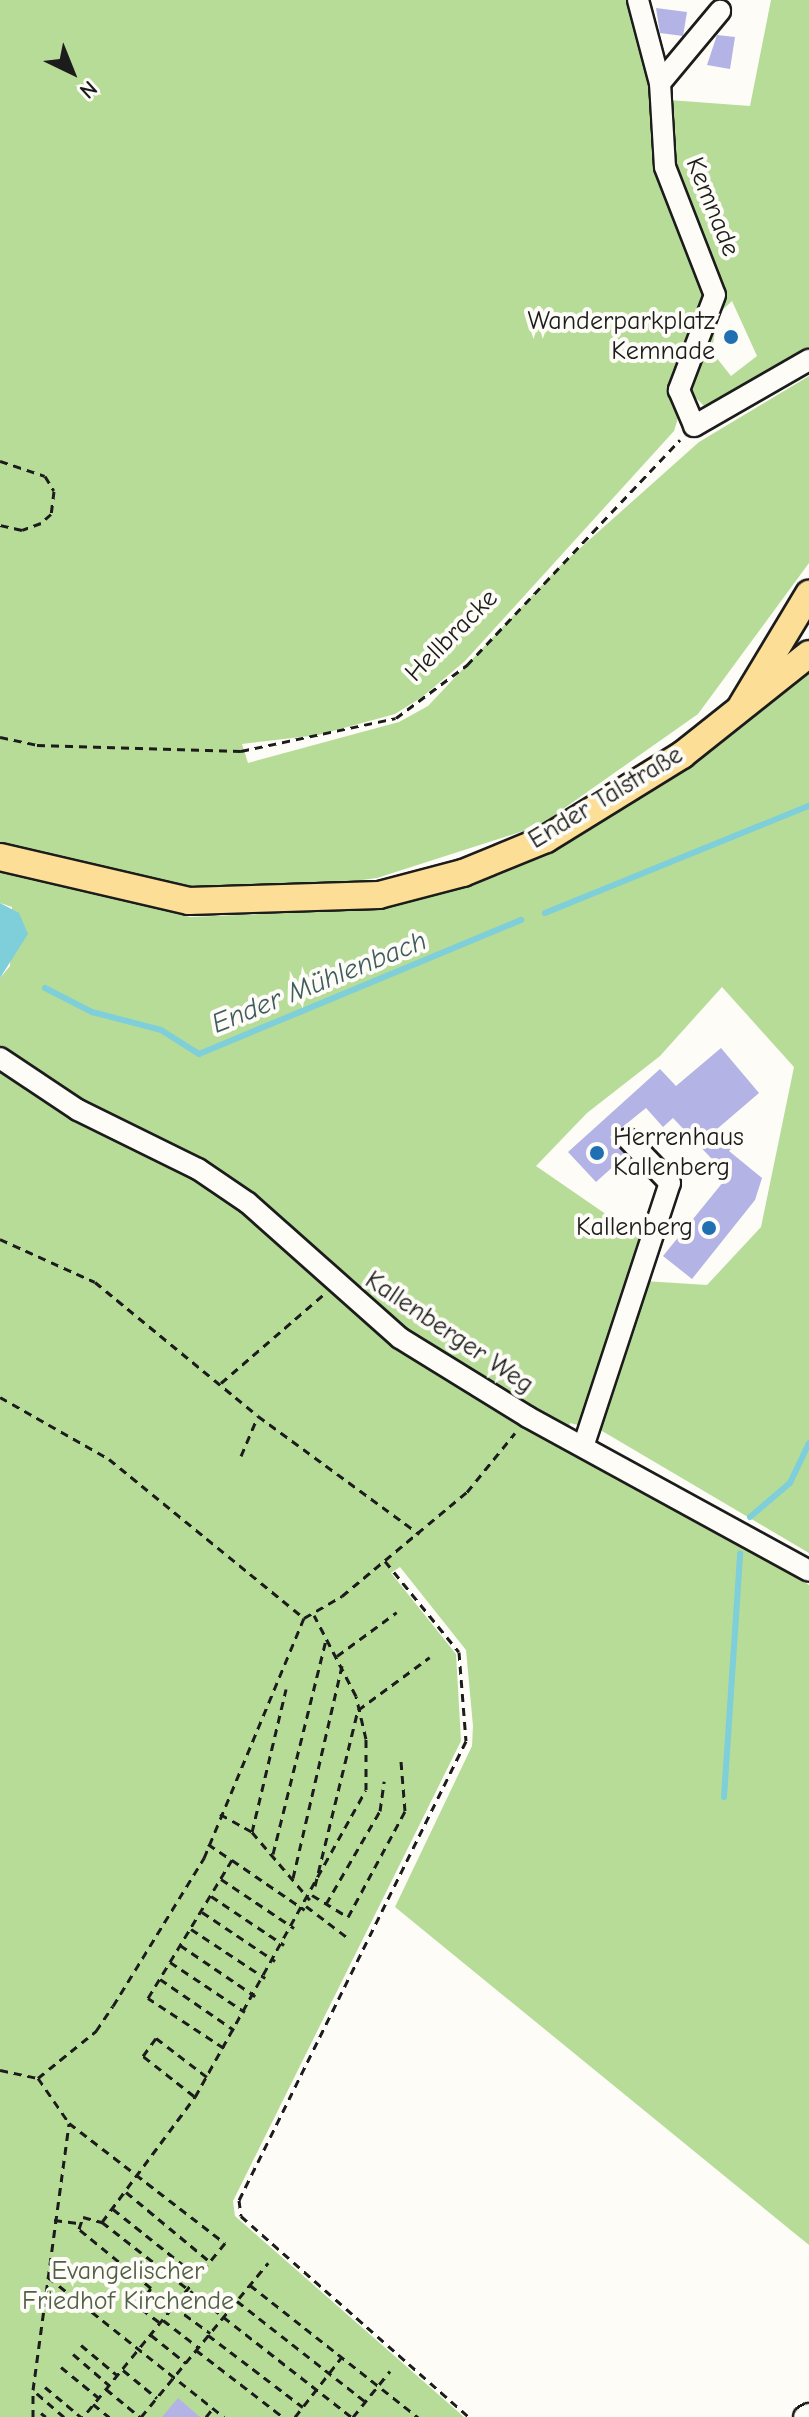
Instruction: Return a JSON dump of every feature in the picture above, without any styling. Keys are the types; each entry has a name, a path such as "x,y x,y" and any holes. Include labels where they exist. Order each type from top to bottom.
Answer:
{"main road":[{"path":"739,712 809,594"},
{"name":"Ender Talstraße","path":"0,857 189,901 379,895 463,873 546,839 739,712 809,654"}],"street":[{"name":"Kemnade","path":"638,0 660,83 665,167 715,295 679,390 694,426"},
{"path":"660,83 720,11"},
{"path":"694,426 809,360"},
{"name":"Kallenberger Weg","path":"0,1058 78,1110 198,1169 248,1203 333,1286 400,1338 528,1417 584,1444 809,1571"},
{"path":"584,1444 670,1183 628,1139"}],"path":[{"name":"Hellbracke","path":"0,737 37,745 241,751 396,718 467,665 694,426"},
{"path":"0,461 45,476 54,491 41,523 22,530 0,525"},
{"path":"0,1239 95,1282 258,1416 419,1534"},
{"path":"220,1383 333,1286"},
{"path":"0,1397 109,1459 304,1618"},
{"path":"241,1456 258,1416"},
{"path":"304,1618 314,1615 385,1561 467,1492 528,1417"},
{"path":"385,1561 459,1652 466,1741 239,2200 241,2216 469,2417"},
{"path":"337,1656 397,1612"},
{"path":"102,2222 142,2174 195,2097 306,1908 366,1790 358,1710 342,1666 314,1615"},
{"path":"38,2078 96,2031 208,1844 304,1618"},
{"path":"273,1854 327,1639"},
{"path":"311,1896 358,1710 430,1657"},
{"path":"293,1878 342,1666"},
{"path":"252,1832 286,1689"},
{"path":"220,1814 252,1832 311,1896 348,1917 398,1829 408,1795 401,1761"},
{"path":"326,1904 380,1811 384,1781"},
{"path":"208,1844 348,1938"},
{"path":"224,2048 148,1998 232,1860"},
{"path":"220,1879 294,1928"},
{"path":"210,1896 284,1945"},
{"path":"201,1911 275,1961"},
{"path":"190,1928 265,1978"},
{"path":"180,1945 255,1996"},
{"path":"170,1962 245,2012"},
{"path":"160,1979 234,2030"},
{"path":"195,2097 143,2056 156,2038 207,2077"},
{"path":"0,2070 38,2078 69,2123 142,2174 225,2243 82,2417 45,2387"},
{"path":"33,2417 33,2390 53,2220 69,2123"},
{"path":"126,2192 209,2261"},
{"path":"113,2209 197,2276"},
{"path":"78,2223 92,2215 102,2222 352,2417 390,2371"},
{"path":"53,2220 78,2223 151,2288 139,2307 197,2348 283,2417"},
{"path":"73,2354 141,2417 268,2263"},
{"path":"47,2276 224,2417"},
{"path":"250,2285 418,2417"},
{"path":"237,2301 366,2402"},
{"path":"173,2306 303,2407"},
{"path":"150,2334 186,2363"},
{"path":"81,2345 117,2375"},
{"path":"295,2417 341,2358"},
{"path":"61,2367 99,2398"},
{"path":"122,2369 157,2398"},
{"path":"33,2390 64,2417"},
{"path":"93,2404 109,2417"},
{"path":"206,2417 213,2408"},
{"path":"41,2413 46,2417"}],"green space":[{"path":"0,0 637,0 654,84 660,177 696,245 706,238 673,174 669,100 750,106 771,0 809,0 809,349 705,407 687,389 674,431 465,661 422,697 395,714 318,735 242,744 248,763 399,722 428,706 560,566 699,442 809,376 809,563 698,714 539,826 377,878 286,890 190,890 0,844","holes":["732,301 757,356 731,376 712,352 717,315"]},
{"name":"Evangelischer Friedhof Kirchende","path":"809,666 809,1553 597,1428 644,1281 707,1285 761,1227 794,1067 722,987 660,1056 587,1113 536,1166 639,1237 582,1426 570,1423 565,1448 809,1585 809,2245 395,1907 472,1746 473,1726 466,1650 400,1567 391,1573 456,1654 461,1741 233,2201 235,2216 464,2417 0,2417 0,978 10,966 12,907 0,903 0,867 190,917 383,909 551,853 687,768"}],"water":[{"path":"0,903 19,913 28,934 0,978"}],"building":[{"path":"656,8 687,12 683,36 660,33"},
{"path":"717,35 735,37 730,69 707,65"},
{"path":"721,1048 759,1093 717,1129 734,1146 729,1151 762,1178 755,1200 692,1279 663,1256 728,1176 673,1118 663,1127 646,1108 610,1137 626,1155 596,1182 568,1152 660,1069 676,1086"},
{"path":"178,2398 200,2417 162,2417"}],"waterway":[{"name":"Ender Mühlenbach","path":"545,913 809,806"},
{"name":"Ender Mühlenbach","path":"45,988 92,1012 161,1030 199,1054 521,920"},
{"path":"750,1517 790,1483 809,1443"},
{"path":"724,1797 740,1554"}],"place":[{"name":"Wanderparkplatz Kemnade","path":"731,337"},
{"name":"Herrenhaus Kallenberg","path":"597,1153"},
{"name":"Kallenberg","path":"709,1228"}]}
